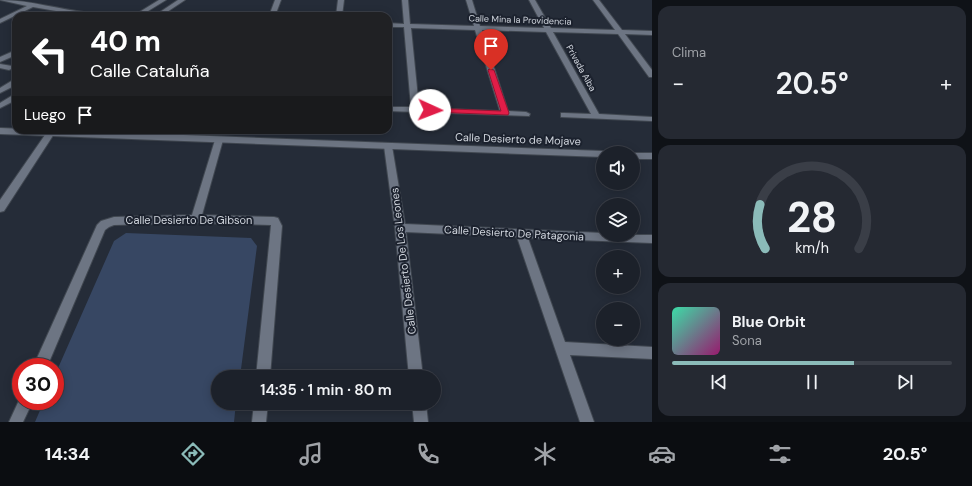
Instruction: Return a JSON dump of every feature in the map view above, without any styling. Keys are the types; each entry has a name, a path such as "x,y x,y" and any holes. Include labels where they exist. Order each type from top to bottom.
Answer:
{"street":[{"path":"3,0 70,12"},
{"path":"143,12 163,0"},
{"path":"163,12 182,0"},
{"path":"274,12 278,0"},
{"path":"340,12 341,0"},
{"path":"405,0 415,110"},
{"path":"469,0 505,113"},
{"name":"Privada Alba","path":"532,0 597,117"},
{"path":"596,0 652,75"},
{"path":"20,12 33,6"},
{"path":"0,21 12,16"},
{"name":"Calle Mina la Providencia","path":"392,25 652,33"},
{"path":"0,60 12,54"},
{"path":"0,66 9,68"},
{"path":"0,91 12,84"},
{"path":"0,106 12,99"},
{"path":"392,109 526,114"},
{"path":"564,115 652,119"},
{"path":"0,124 10,132"},
{"name":"Calle Desierto de Mojave","path":"0,131 10,132"},
{"path":"0,208 50,134"},
{"name":"Calle Desierto de Mojave","path":"50,134 596,154"},
{"path":"196,219 219,140"},
{"name":"Calle Desierto De Los Leones","path":"388,146 400,228 415,370"},
{"path":"640,156 652,156"},
{"name":"Calle Desierto De Gibson","path":"44,358 101,228 105,224 114,220 196,219 274,221 277,226 264,370"},
{"name":"Calle Desierto De Patagonia","path":"400,228 652,239"},
{"path":"521,234 587,422"},
{"path":"561,348 652,353"},
{"path":"16,422 22,410"},
{"path":"259,422 260,410"},
{"path":"420,410 421,422"}],"shaded area":[{"path":"126,233 251,238 257,246 241,370 211,370 211,410 235,410 234,422 35,422 40,410 64,410 64,358 62,358 114,241"}],"route":[{"path":"430,110 505,113 491,70"}]}
